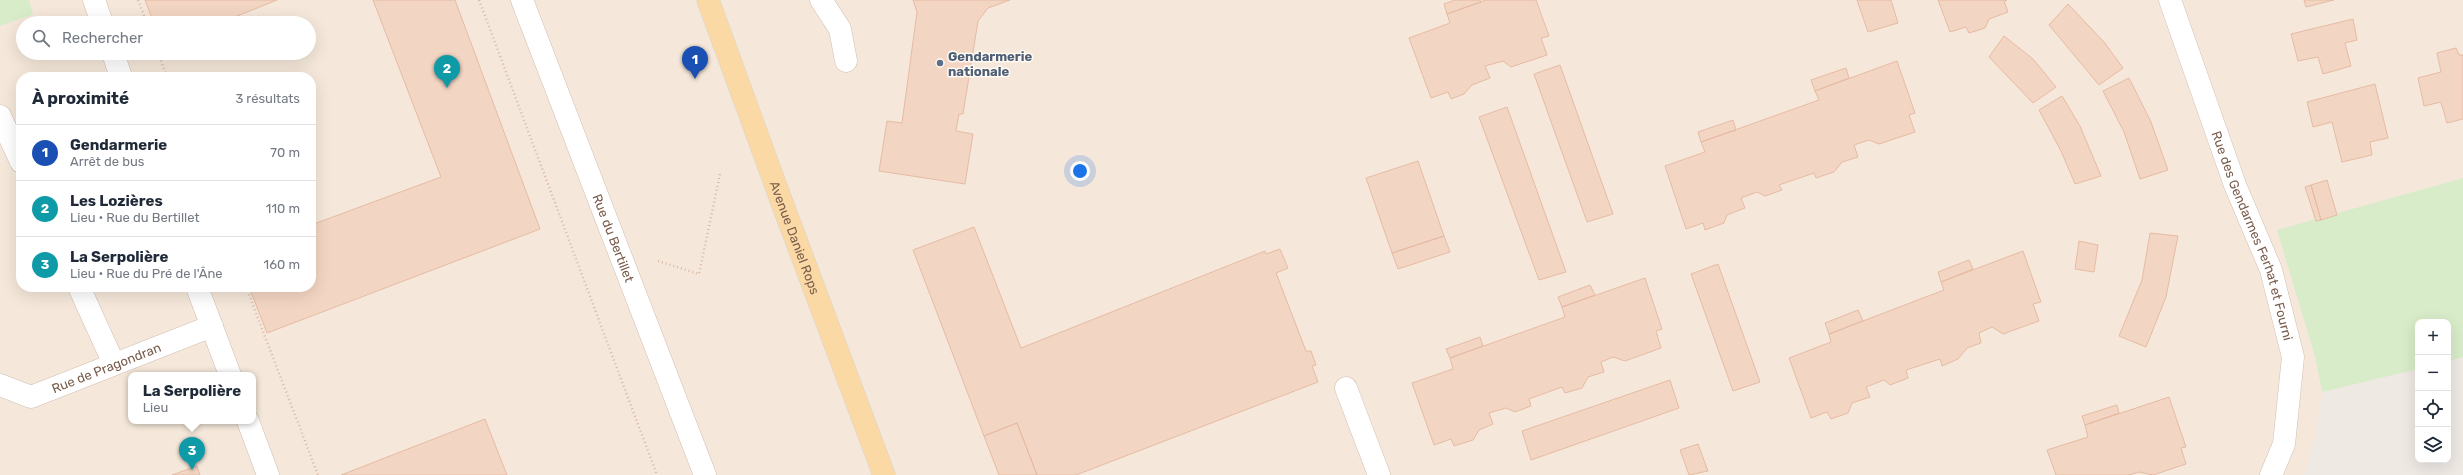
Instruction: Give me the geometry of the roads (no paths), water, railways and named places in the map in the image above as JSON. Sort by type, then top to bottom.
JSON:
[{"type":"main road","name":"Avenue Daniel Rops","points":[[708,0],[884,475]]},
{"type":"street","points":[[94,0],[100,16]]},
{"type":"street","name":"Rue du Bertillet","points":[[522,0],[705,475]]},
{"type":"street","points":[[821,0],[840,28],[846,61]]},
{"type":"street","name":"Rue des Gendarmes Ferhat et Fourni","points":[[2170,0],[2235,185],[2271,270],[2293,357],[2284,444],[2272,475]]},
{"type":"street","points":[[115,60],[119,72]]},
{"type":"street","points":[[0,116],[16,151]]},
{"type":"street","points":[[81,292],[114,364]]},
{"type":"street","points":[[200,292],[229,372]]},
{"type":"street","name":"Rue de Pragondran","points":[[0,386],[31,397],[212,326]]},
{"type":"street","points":[[1346,388],[1378,475]]},
{"type":"street","points":[[249,424],[268,475]]},
{"type":"place","name":"Gendarmerie nationale","points":[[940,63]]},
{"type":"place","name":"Gendarmerie","points":[[695,79]]},
{"type":"place","name":"Les Lozières","points":[[447,88]]},
{"type":"place","name":"La Serpolière","points":[[192,470]]}]
